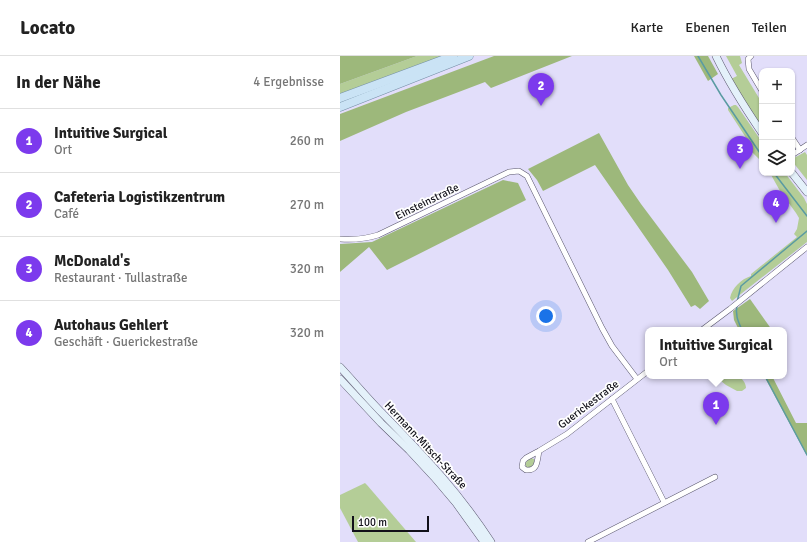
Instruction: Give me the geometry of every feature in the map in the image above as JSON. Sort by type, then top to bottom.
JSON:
[{"type":"main road","points":[[340,98],[453,56]]},
{"type":"main road","points":[[340,107],[469,56]]},
{"type":"main road","points":[[716,56],[738,97],[759,128]]},
{"type":"main road","points":[[794,176],[807,192]]},
{"type":"main road","name":"Hermann-Mitsch-Straße","points":[[341,369],[444,478],[470,511],[491,542]]},
{"type":"main road","name":"Hermann-Mitsch-Straße","points":[[340,379],[376,419],[409,450],[444,488],[468,518],[484,542]]},
{"type":"street","points":[[751,56],[748,59],[749,69],[759,86]]},
{"type":"street","points":[[793,140],[800,150]]},
{"type":"street","points":[[795,153],[807,145]]},
{"type":"street","name":"Einsteinstraße","points":[[340,239],[367,239],[378,235],[509,172],[520,171],[527,176],[612,346],[637,379]]},
{"type":"street","points":[[706,327],[807,247]]},
{"type":"street","name":"Guerickestraße","points":[[540,451],[567,434],[645,373]]},
{"type":"street","points":[[612,399],[664,502]]},
{"type":"street","points":[[588,542],[715,477]]},
{"type":"green space","points":[[340,56],[417,56],[340,84]]},
{"type":"green space","points":[[417,56],[444,56],[340,95],[340,84]]},
{"type":"green space","points":[[494,56],[572,56],[491,88],[485,82],[406,112],[340,141],[340,114]]},
{"type":"green space","points":[[694,56],[708,56],[718,74],[708,81]]},
{"type":"green space","points":[[726,56],[740,56],[742,63],[739,65],[759,98],[759,123],[731,79],[737,76]]},
{"type":"green space","points":[[736,105],[759,138],[759,159],[749,149],[752,147],[728,108]]},
{"type":"green space","points":[[599,133],[628,185],[692,272],[709,301],[700,309],[695,305],[691,307],[668,270],[595,165],[543,191],[537,180],[528,169]]},
{"type":"green space","points":[[805,152],[807,155],[807,180],[795,165],[795,157]]},
{"type":"green space","points":[[772,176],[787,176],[804,198],[807,204],[807,242],[732,301],[730,298],[731,294],[738,284],[751,276],[751,274],[797,237],[794,234],[797,229],[799,218]]},
{"type":"green space","points":[[503,180],[518,183],[526,200],[387,270],[369,247],[340,272],[340,244],[372,242]]},
{"type":"green space","points":[[750,299],[770,327],[738,327],[734,320],[733,311]]},
{"type":"green space","points":[[721,379],[742,379],[746,388],[742,391],[737,391],[721,381]]},
{"type":"green space","points":[[766,379],[774,379],[796,423],[807,423],[807,456]]},
{"type":"green space","points":[[531,458],[534,459],[534,464],[531,468],[527,468],[525,464]]},
{"type":"green space","points":[[365,483],[416,542],[358,542],[340,508],[340,495]]},
{"type":"waterway","points":[[698,56],[721,95],[759,152]]},
{"type":"waterway","points":[[776,176],[807,216]]},
{"type":"waterway","points":[[737,302],[741,286],[807,231]]},
{"type":"waterway","points":[[737,305],[736,309],[741,327]]},
{"type":"waterway","points":[[767,379],[807,455]]},
{"type":"place","name":"Cafeteria Logistikzentrum","points":[[541,106]]},
{"type":"place","name":"McDonald's","points":[[740,169]]},
{"type":"place","name":"Autohaus Gehlert","points":[[776,223]]},
{"type":"place","name":"Intuitive Surgical","points":[[716,425]]}]
